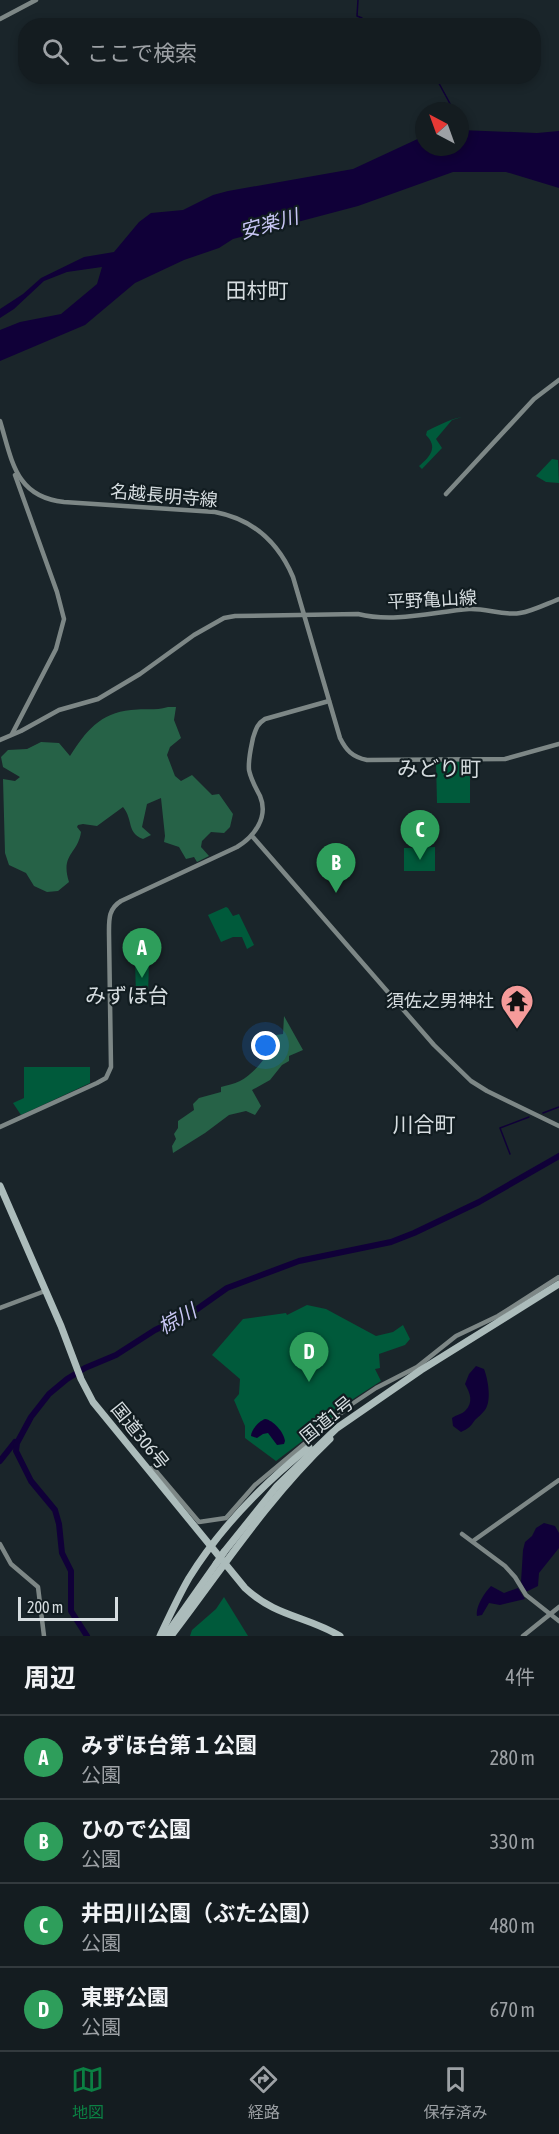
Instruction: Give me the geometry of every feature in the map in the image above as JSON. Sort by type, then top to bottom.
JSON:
[{"type":"highway","name":"国道306号","points":[[0,1186],[74,1363],[93,1402],[245,1588],[259,1600],[284,1614],[323,1627],[340,1636]]},
{"type":"highway","name":"国道1号","points":[[165,1636],[224,1552],[276,1486],[336,1428],[559,1284]]},
{"type":"highway","points":[[171,1636],[260,1517],[291,1480],[358,1412]]},
{"type":"highway","points":[[160,1636],[182,1590],[229,1524],[275,1476],[324,1435],[336,1428]]},
{"type":"street","points":[[0,19],[36,0]]},
{"type":"street","points":[[447,494],[534,399],[559,380]]},
{"type":"street","name":"名越長明寺線","points":[[0,420],[17,474],[23,484],[47,499],[215,512],[229,515],[251,525],[272,542],[285,559],[293,576],[343,745],[351,754],[362,759],[505,759],[559,744]]},
{"type":"street","points":[[10,455],[64,618],[56,648],[12,734]]},
{"type":"street","name":"平野亀山線","points":[[304,616],[358,614],[416,616],[471,609],[518,613],[559,599]]},
{"type":"street","points":[[0,740],[59,710],[98,699],[140,674],[194,635],[224,618],[304,616]]},
{"type":"street","points":[[0,1127],[106,1078],[110,1072],[109,934],[110,915],[114,906],[237,848],[252,836],[260,823],[262,811],[261,799],[251,779],[249,765],[250,749],[258,724],[266,719],[329,701]]},
{"type":"street","points":[[252,836],[434,1045],[462,1073],[487,1091],[559,1126]]},
{"type":"street","points":[[147,1469],[155,1470],[199,1522],[222,1520],[229,1516],[255,1485],[359,1399],[417,1367],[456,1336],[498,1316],[559,1277]]},
{"type":"street","points":[[0,1308],[45,1291]]},
{"type":"street","points":[[472,1541],[559,1479]]},
{"type":"street","points":[[462,1533],[505,1566],[526,1595],[559,1621]]},
{"type":"street","points":[[0,1544],[11,1563],[38,1587],[44,1636]]},
{"type":"street","points":[[523,1636],[559,1607]]},
{"type":"green space","points":[[462,417],[452,420],[436,439],[442,448],[422,469],[419,466],[430,455],[432,447],[426,435],[427,431],[448,421]]},
{"type":"green space","points":[[552,459],[558,460],[559,483],[546,482],[536,476]]},
{"type":"green space","points":[[176,707],[174,720],[181,738],[170,747],[167,755],[175,776],[181,781],[192,775],[212,795],[219,794],[233,814],[230,827],[224,833],[211,832],[202,841],[201,847],[209,856],[197,862],[194,857],[186,859],[179,847],[164,842],[161,798],[147,804],[142,827],[151,835],[143,839],[134,833],[123,807],[97,826],[78,825],[81,832],[67,865],[69,882],[58,891],[47,892],[34,886],[26,873],[9,865],[5,853],[3,779],[15,781],[20,777],[3,767],[1,757],[8,750],[27,749],[41,742],[59,743],[70,756],[88,731],[102,719],[131,710]]},
{"type":"green space","points":[[470,761],[470,803],[437,803],[436,762]]},
{"type":"green space","points":[[435,847],[435,871],[404,871],[404,848]]},
{"type":"green space","points":[[226,907],[233,916],[239,914],[254,945],[247,949],[242,937],[233,937],[221,942],[208,915]]},
{"type":"green space","points":[[135,961],[149,961],[148,995],[136,995]]},
{"type":"green space","points":[[284,1016],[303,1050],[289,1056],[289,1061],[282,1065],[270,1080],[252,1090],[261,1106],[255,1115],[246,1111],[229,1115],[173,1153],[172,1146],[176,1139],[174,1134],[178,1128],[178,1121],[194,1110],[193,1104],[199,1098],[221,1092],[221,1087],[240,1081],[257,1067],[271,1048],[276,1035],[283,1034]]},
{"type":"green space","points":[[24,1067],[90,1067],[90,1083],[21,1115],[13,1103],[24,1098]]},
{"type":"green space","points":[[307,1305],[326,1309],[376,1336],[393,1332],[403,1325],[410,1339],[405,1345],[379,1354],[380,1368],[375,1369],[381,1381],[350,1401],[330,1420],[276,1461],[245,1438],[245,1426],[234,1400],[239,1394],[240,1379],[212,1355],[243,1319],[286,1313],[287,1315]]},
{"type":"green space","points":[[224,1597],[248,1636],[190,1636],[192,1630],[216,1609]]},
{"type":"water","name":"安楽川","points":[[469,130],[537,133],[559,131],[559,188],[506,172],[453,172],[358,206],[233,239],[219,248],[184,260],[135,283],[85,325],[0,361],[0,330],[20,322],[61,314],[97,284],[102,267],[67,272],[44,281],[14,309],[0,318],[0,309],[23,294],[41,278],[84,257],[114,252],[139,222],[151,213],[183,210],[213,195],[228,191],[353,169],[415,140],[415,156],[469,156]]},
{"type":"water","points":[[476,1366],[484,1369],[489,1396],[487,1406],[469,1427],[461,1432],[453,1426],[452,1418],[464,1412],[470,1404],[470,1394],[465,1384],[469,1374]]},
{"type":"water","points":[[265,1419],[275,1424],[280,1430],[284,1444],[277,1445],[268,1433],[257,1438],[251,1436],[256,1426]]},
{"type":"water","points":[[544,1523],[555,1526],[559,1533],[559,1548],[539,1573],[538,1586],[526,1592],[521,1582],[525,1542],[536,1528]]},
{"type":"water","points":[[491,1586],[504,1593],[518,1588],[525,1599],[500,1605],[489,1603],[482,1615],[477,1616],[477,1609]]},
{"type":"waterway","points":[[358,0],[357,16],[362,18]]},
{"type":"waterway","points":[[439,84],[449,102]]},
{"type":"waterway","points":[[543,1113],[559,1107]]},
{"type":"waterway","points":[[510,1154],[500,1128],[529,1117]]},
{"type":"waterway","name":"椋川","points":[[87,1636],[71,1611],[71,1571],[62,1553],[55,1510],[31,1481],[16,1451],[17,1443],[31,1417],[49,1394],[85,1368],[116,1355],[155,1330],[193,1312],[227,1288],[299,1261],[391,1242],[414,1233],[479,1202],[559,1156]]},
{"type":"waterway","points":[[0,1461],[15,1442]]},
{"type":"place","name":"井田川公園（ぶた公園）","points":[[420,860]]},
{"type":"place","name":"ひので公園","points":[[336,893]]},
{"type":"place","name":"みずほ台第１公園","points":[[142,978]]},
{"type":"place","name":"須佐之男神社","points":[[517,1030]]},
{"type":"place","name":"東野公園","points":[[309,1382]]},
{"type":"district","name":"田村町","points":[[257,291]]},
{"type":"district","name":"みどり町","points":[[439,769]]},
{"type":"district","name":"みずほ台","points":[[127,996]]},
{"type":"district","name":"川合町","points":[[424,1125]]}]
